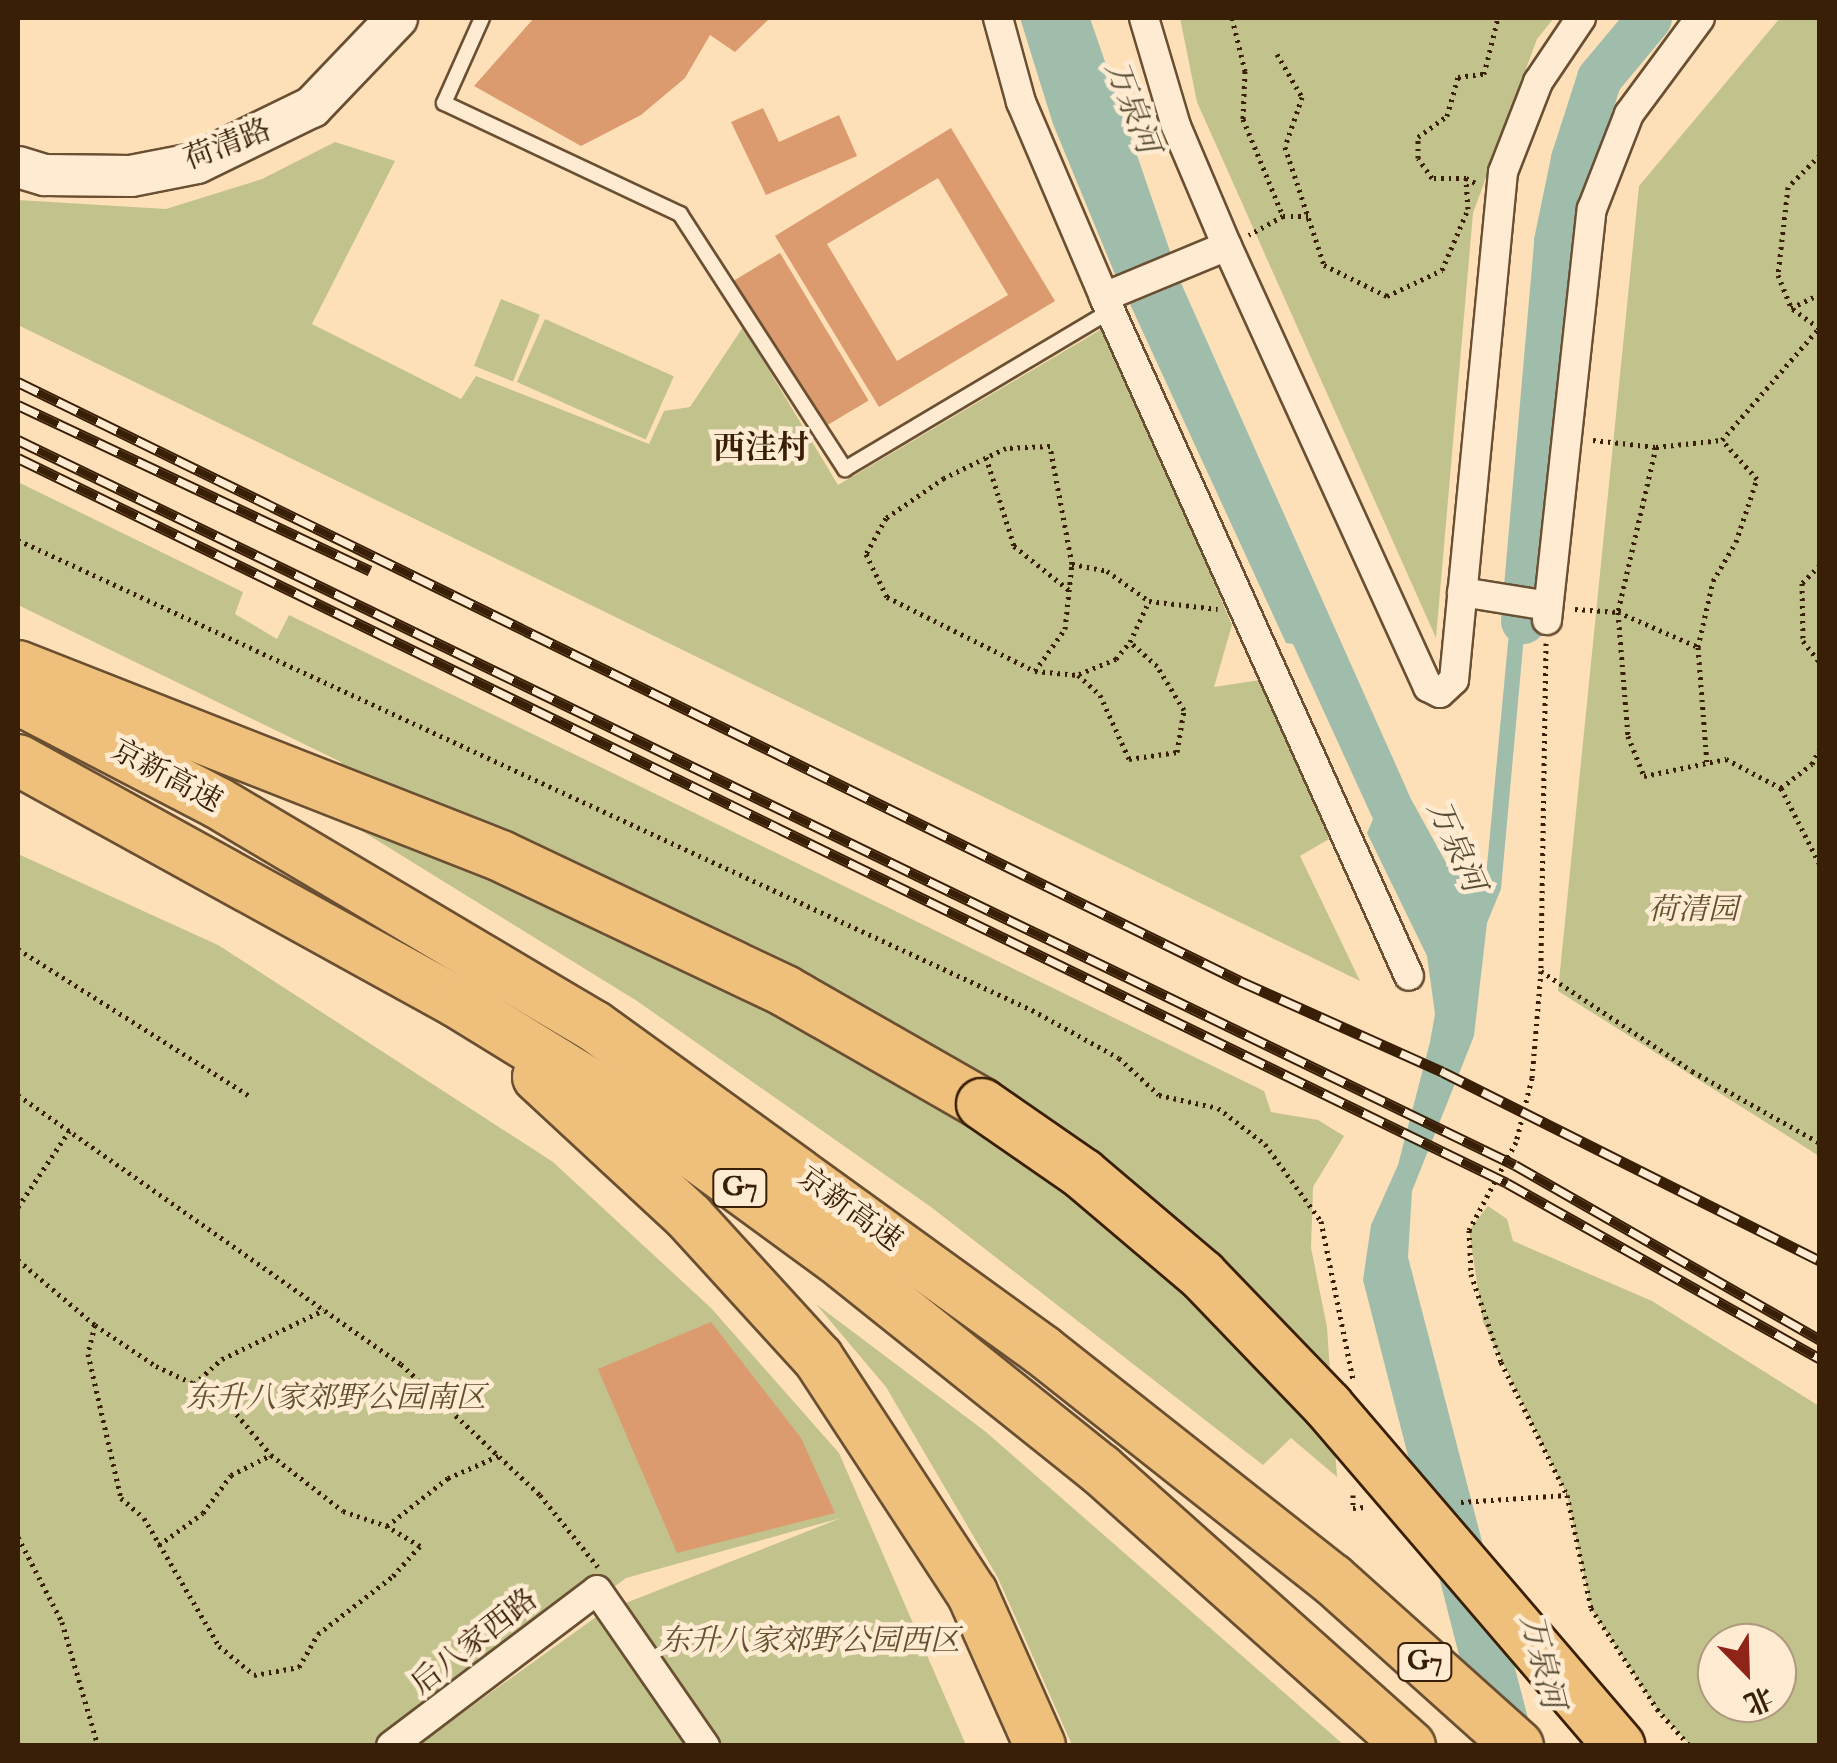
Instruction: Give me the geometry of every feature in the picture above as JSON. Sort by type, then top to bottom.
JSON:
[{"type":"highway","points":[[18,666],[501,856],[785,991],[982,1104],[1082,1174],[1202,1274],[1328,1406],[1618,1746]]},
{"type":"highway","name":"京新高速","points":[[18,700],[218,802],[594,1026],[1042,1352],[1332,1579],[1518,1746]]},
{"type":"highway","name":"京新高速","points":[[18,760],[457,1002],[639,1114],[845,1264],[1100,1468],[1398,1735]]},
{"type":"highway","points":[[457,1002],[690,1218],[818,1358],[972,1594],[1033,1736]]},
{"type":"main road","name":"荷清路","points":[[18,167],[45,175],[131,176],[197,163],[312,107],[397,18]]},
{"type":"street","points":[[998,18],[1021,102],[1107,304],[1409,976]]},
{"type":"street","points":[[1144,18],[1176,126],[1227,246],[1428,687],[1440,693],[1454,680],[1499,193],[1538,82],[1581,18]]},
{"type":"street","points":[[1462,592],[1545,611],[1592,209],[1608,156],[1658,68],[1700,18]]},
{"type":"street","points":[[1107,304],[1227,246]]},
{"type":"street","points":[[597,1590],[704,1746]]},
{"type":"street","name":"后八家西路","points":[[391,1746],[597,1590]]},
{"type":"lane","points":[[482,18],[444,102],[680,214],[846,469],[1107,304]]},
{"type":"path","points":[[1232,18],[1245,71],[1243,119],[1283,216]]},
{"type":"path","points":[[1498,18],[1484,74],[1458,77],[1447,116],[1418,137],[1418,158],[1432,178],[1466,178],[1499,193]]},
{"type":"path","points":[[1277,54],[1302,97],[1285,147],[1312,216],[1324,266],[1387,296],[1442,270],[1468,209],[1466,178]]},
{"type":"path","points":[[1567,438],[1656,446],[1722,440],[1818,328],[1791,308],[1778,274],[1788,187],[1820,155]]},
{"type":"path","points":[[1227,246],[1283,216],[1312,216]]},
{"type":"path","points":[[1791,308],[1820,294]]},
{"type":"path","points":[[1708,763],[1698,648],[1713,581],[1736,542],[1757,479],[1722,440]]},
{"type":"path","points":[[1035,670],[1065,629],[1072,564],[1050,446],[1006,448],[944,478],[886,518],[866,554],[888,597],[1035,670],[1078,675],[1116,659],[1130,642],[1148,601]]},
{"type":"path","points":[[1656,446],[1618,612],[1628,736],[1644,776],[1726,759],[1782,788],[1820,866]]},
{"type":"path","points":[[986,457],[1014,546],[1069,590]]},
{"type":"path","points":[[18,540],[1032,1010],[1119,1058],[1159,1095],[1218,1108],[1265,1144],[1321,1221]]},
{"type":"path","points":[[1072,564],[1107,571],[1148,601],[1246,612]]},
{"type":"path","points":[[1820,565],[1802,583],[1803,641],[1820,663]]},
{"type":"path","points":[[1690,1746],[1656,1710],[1591,1608],[1563,1495],[1483,1322],[1469,1230],[1482,1194],[1516,1142],[1532,1078],[1541,970],[1545,611],[1618,612],[1698,648]]},
{"type":"path","points":[[1078,675],[1100,695],[1129,759],[1177,752],[1184,710],[1157,666],[1130,642]]},
{"type":"path","points":[[1782,788],[1812,764],[1820,748]]},
{"type":"path","points":[[18,949],[251,1097]]},
{"type":"path","points":[[1541,970],[1692,1070],[1820,1142]]},
{"type":"path","points":[[18,1095],[401,1364],[498,1456],[606,1577],[597,1590]]},
{"type":"path","points":[[18,1208],[69,1131]]},
{"type":"path","points":[[18,1260],[95,1326],[222,1397],[271,1456],[343,1511],[388,1526],[420,1546],[393,1576],[318,1634],[299,1667],[254,1675],[219,1646],[144,1518],[121,1498],[88,1354],[95,1326]]},
{"type":"path","points":[[194,1384],[222,1359],[324,1310]]},
{"type":"path","points":[[159,1545],[203,1513],[231,1475],[271,1456]]},
{"type":"path","points":[[388,1526],[448,1478],[498,1456]]},
{"type":"path","points":[[1445,1502],[1563,1495]]},
{"type":"path","points":[[18,1537],[62,1622],[98,1746]]},
{"type":"green space","points":[[1180,18],[1554,18],[1537,39],[1473,213],[1436,638],[1197,102]]},
{"type":"green space","name":"荷清园","points":[[1780,18],[1820,18],[1819,1156],[1558,991],[1639,186]]},
{"type":"green space","points":[[335,142],[395,161],[312,324],[461,399],[476,376],[649,444],[664,411],[690,407],[743,327],[838,485],[1105,327],[1232,625],[1214,687],[1260,680],[1329,839],[1300,856],[1360,981],[18,325],[18,200],[166,209],[262,179]]},
{"type":"green space","points":[[501,299],[540,315],[513,381],[474,366]]},
{"type":"green space","points":[[545,319],[674,376],[646,439],[517,382]]},
{"type":"green space","points":[[18,482],[243,592],[235,614],[277,639],[289,615],[1264,1091],[1271,1112],[1318,1120],[1344,1136],[1313,1187],[1311,1248],[1327,1327],[1337,1477],[1291,1438],[1263,1465],[931,1207],[637,1001],[341,818],[341,762],[18,605]]},
{"type":"green space","name":"东升八家郊野公园南区","points":[[18,854],[218,945],[553,1162],[711,1308],[839,1453],[966,1745],[418,1745],[603,1612],[841,1518],[626,1578],[400,1745],[18,1745]]},
{"type":"green space","points":[[1488,1206],[1507,1219],[1513,1241],[1652,1301],[1819,1406],[1819,1745],[1690,1745],[1657,1709],[1591,1608],[1567,1495],[1483,1322],[1469,1230]]},
{"type":"green space","points":[[816,1304],[986,1432],[1344,1745],[1072,1745],[998,1578],[886,1387]]},
{"type":"shaded area","points":[[1020,18],[1090,18],[1173,260],[1119,284],[1053,124]]},
{"type":"shaded area","points":[[1181,283],[1411,799],[1449,868],[1485,887],[1516,558],[1531,559],[1501,889],[1487,923],[1474,1036],[1412,1191],[1408,1257],[1535,1745],[1482,1745],[1363,1280],[1371,1225],[1398,1165],[1430,1042],[1435,1014],[1427,956],[1367,833],[1373,819],[1293,644],[1286,643],[1130,304]]},
{"type":"building","points":[[534,18],[770,18],[735,52],[710,35],[685,78],[641,115],[581,146],[474,86]]},
{"type":"building","points":[[763,108],[779,142],[839,115],[857,156],[766,195],[731,122]]},
{"type":"building","points":[[951,128],[1055,301],[879,407],[775,236]],"holes":[[[938,178],[1008,295],[897,361],[827,244]]]},
{"type":"building","points":[[780,253],[869,400],[820,430],[731,282]]},
{"type":"building","points":[[711,1322],[801,1438],[835,1513],[677,1553],[598,1369]]},
{"type":"waterway","points":[[1523,621],[1556,241],[1573,159],[1599,78],[1649,18]]},
{"type":"railway","points":[[18,382],[1240,981],[1443,1072],[1820,1261]]},
{"type":"railway","points":[[18,405],[370,571]]},
{"type":"railway","points":[[18,440],[1515,1165],[1820,1340]]},
{"type":"railway","points":[[18,458],[1507,1183],[1820,1359]]},
{"type":"district","name":"西洼村","points":[[761,450]]},
{"type":"water label","name":"万泉河","points":[[1130,108]]},
{"type":"water label","name":"万泉河","points":[[1454,847]]},
{"type":"water label","name":"万泉河","points":[[1540,1662]]},
{"type":"park label","name":"东升八家郊野公园西区","points":[[810,1642]]}]
